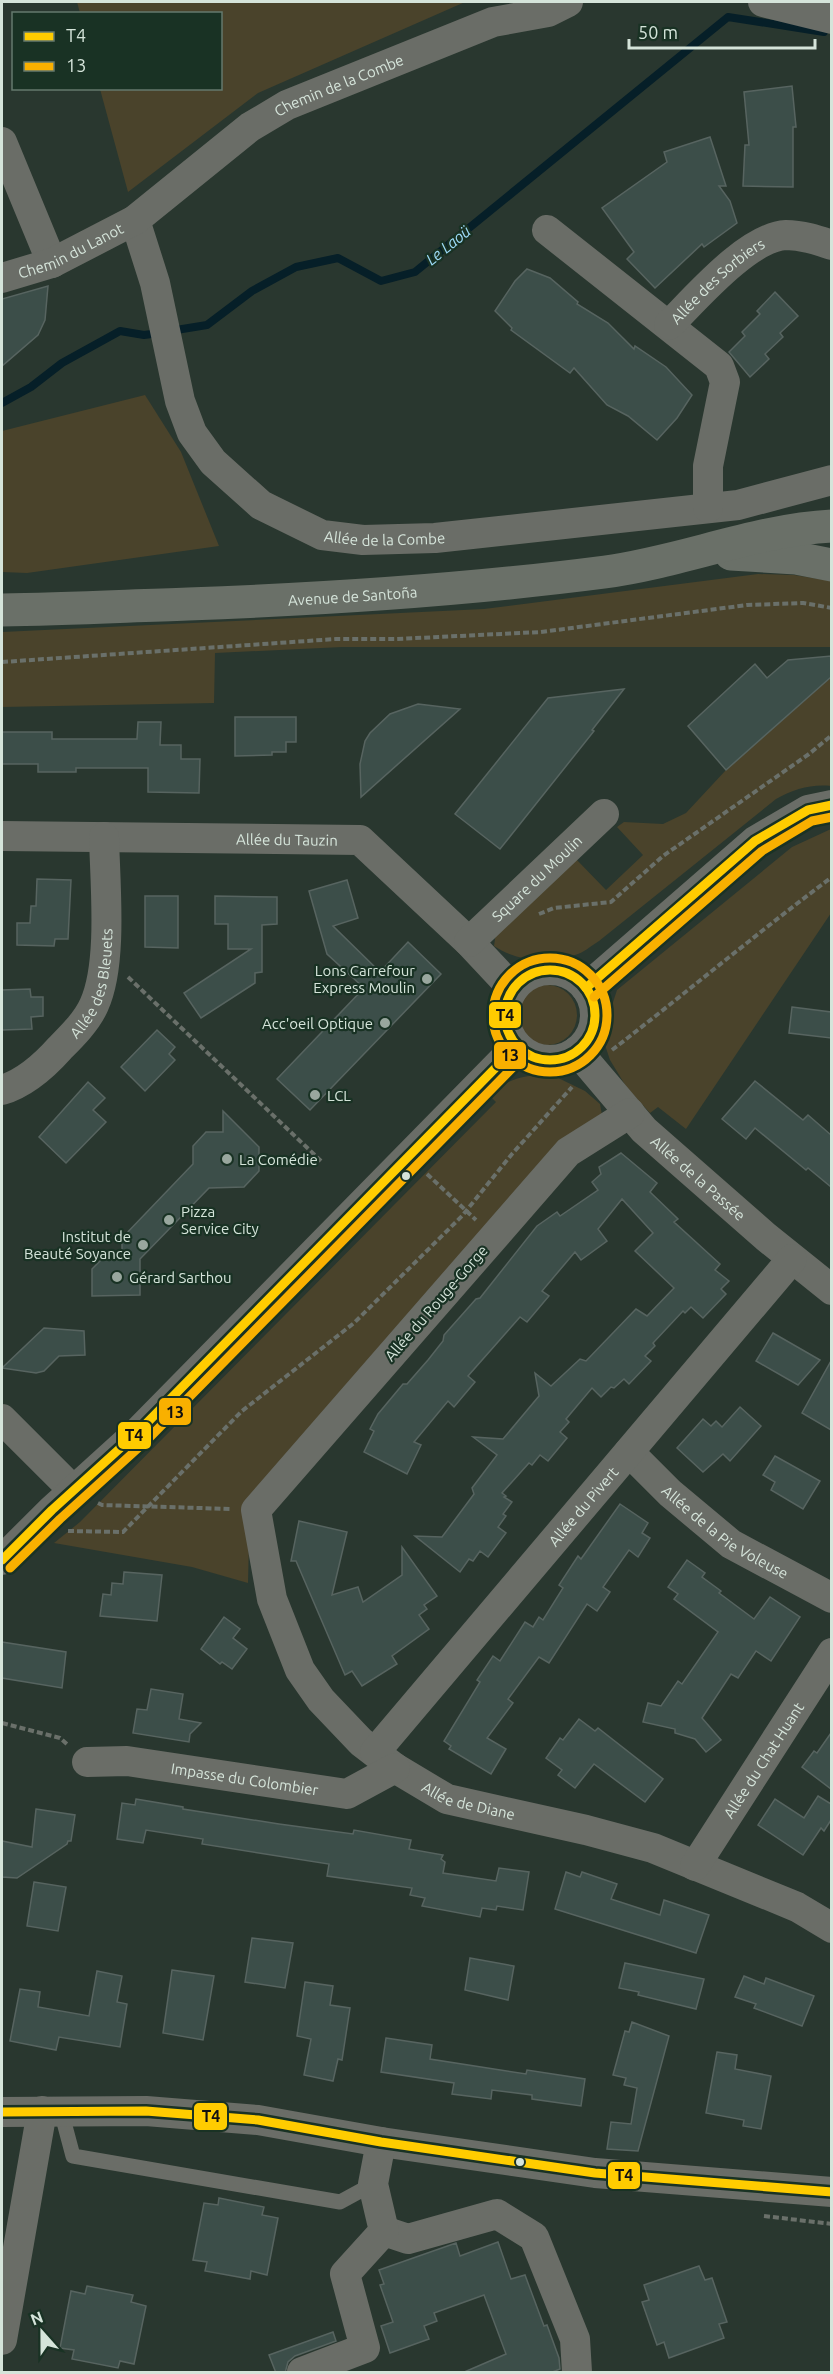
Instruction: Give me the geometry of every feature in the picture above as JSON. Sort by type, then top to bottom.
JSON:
[{"type":"main road","name":"Avenue de Santoña","points":[[2,610],[284,600],[501,585],[609,572],[797,528],[831,526]]},
{"type":"main road","name":"Avenue de Santoña","points":[[702,552],[796,558],[831,566]]},
{"type":"street","name":"Chemin de la Combe","points":[[135,220],[250,127],[287,105],[493,22],[548,12],[568,2]]},
{"type":"street","points":[[763,2],[801,6],[831,19]]},
{"type":"street","points":[[2,142],[52,263]]},
{"type":"street","name":"Chemin du Lanot","points":[[2,278],[52,263],[135,220]]},
{"type":"street","name":"Allée de la Combe","points":[[135,220],[155,283],[180,401],[192,433],[213,462],[261,505],[322,535],[363,540],[435,538],[738,505],[831,480]]},
{"type":"street","points":[[547,230],[669,325]]},
{"type":"street","name":"Allée des Sorbiers","points":[[708,508],[708,466],[725,382],[719,366],[669,325],[715,278],[768,238],[786,235],[831,244]]},
{"type":"street","points":[[586,988],[755,841],[808,810],[831,806]]},
{"type":"street","name":"Square du Moulin","points":[[469,942],[604,814]]},
{"type":"street","name":"Allée du Tauzin","points":[[2,836],[360,840],[469,942],[513,988]]},
{"type":"street","name":"Allée des Bleuets","points":[[2,1090],[16,1086],[48,1061],[73,1034],[94,1006],[105,966],[104,837]]},
{"type":"street","points":[[549,970],[569,975],[586,988],[594,1007],[593,1028],[587,1041],[577,1051],[566,1058],[539,1059],[527,1054],[517,1046],[505,1024],[506,1006],[513,988],[523,979],[536,972],[549,970]]},
{"type":"street","points":[[2,1560],[62,1500],[138,1432],[517,1046]]},
{"type":"street","name":"Allée de la Passée","points":[[577,1051],[644,1130],[831,1290]]},
{"type":"street","name":"Allée du Rouge-Gorge","points":[[256,1509],[568,1152],[630,1113]]},
{"type":"street","name":"Allée du Pivert","points":[[385,1760],[629,1452],[792,1258]]},
{"type":"street","points":[[2,1419],[62,1500]]},
{"type":"street","name":"Allée de la Pie Voleuse","points":[[629,1452],[670,1493],[731,1544],[831,1598]]},
{"type":"street","name":"Allée de Diane","points":[[256,1509],[272,1599],[300,1670],[321,1700],[361,1742],[385,1760],[447,1799],[586,1830],[653,1848],[797,1907],[831,1928]]},
{"type":"street","name":"Allée du Chat Huant","points":[[695,1866],[831,1653]]},
{"type":"street","name":"Impasse du Colombier","points":[[87,1762],[127,1761],[347,1794],[385,1760]]},
{"type":"street","points":[[2,2340],[51,2111]]},
{"type":"street","points":[[2,2112],[146,2111],[258,2120],[381,2142],[595,2174],[831,2192]]},
{"type":"street","points":[[381,2142],[373,2184],[384,2231]]},
{"type":"street","points":[[384,2231],[408,2239],[497,2214],[534,2237],[575,2339],[577,2373]]},
{"type":"street","points":[[302,2373],[365,2348],[345,2274],[384,2231]]},
{"type":"lane","points":[[51,2111],[73,2156],[340,2202],[373,2184]]},
{"type":"path","points":[[2,662],[336,639],[397,639],[541,632],[747,605],[803,603],[831,608]]},
{"type":"path","points":[[535,916],[554,908],[611,902],[663,856],[809,754],[831,735]]},
{"type":"path","points":[[606,1054],[831,877]]},
{"type":"path","points":[[105,966],[116,965],[321,1161]]},
{"type":"path","points":[[256,1509],[148,1506],[102,1505],[62,1500],[68,1531],[123,1532],[148,1506],[242,1411],[354,1323],[466,1211],[512,1154],[577,1082]]},
{"type":"path","points":[[409,1157],[494,1237]]},
{"type":"path","points":[[2,1724],[60,1738],[87,1762]]},
{"type":"shaded area","points":[[77,2],[465,2],[258,93],[128,192],[100,90],[222,90],[222,12],[80,12]]},
{"type":"shaded area","points":[[145,395],[181,452],[219,546],[27,573],[2,572],[2,431]]},
{"type":"shaded area","points":[[758,574],[794,575],[831,581],[831,647],[342,647],[215,653],[214,703],[2,707],[2,632],[484,609]]},
{"type":"shaded area","points":[[831,677],[831,786],[803,788],[776,799],[581,953],[554,960],[533,960],[512,955],[494,946],[497,926],[574,857],[606,890],[643,855],[617,827],[624,822],[663,824],[686,813],[726,770]]},
{"type":"shaded area","points":[[831,829],[831,913],[686,1129],[658,1107],[650,1113],[627,1088],[610,1060],[602,1036],[617,990],[792,847]]},
{"type":"shaded area","points":[[541,985],[553,985],[564,990],[572,998],[577,1015],[575,1027],[564,1040],[553,1045],[541,1045],[530,1040],[522,1032],[517,1021],[517,1009],[522,998],[530,990]]},
{"type":"shaded area","points":[[550,1074],[585,1091],[600,1104],[602,1115],[250,1502],[248,1583],[192,1567],[54,1543],[80,1522],[496,1102],[490,1096],[510,1081]]},
{"type":"building","points":[[792,86],[796,127],[793,127],[793,187],[743,186],[745,145],[749,145],[744,92]]},
{"type":"building","points":[[710,137],[726,186],[719,186],[730,201],[737,223],[704,247],[702,244],[655,288],[627,259],[634,252],[602,208],[667,162],[664,152]]},
{"type":"building","points":[[527,269],[550,278],[578,302],[577,304],[608,323],[634,349],[635,346],[666,367],[692,395],[677,418],[657,440],[628,416],[607,405],[574,368],[570,373],[511,330],[512,328],[495,311],[515,281]]},
{"type":"building","points":[[48,286],[45,320],[38,335],[2,366],[2,299]]},
{"type":"building","points":[[775,292],[798,316],[780,333],[783,337],[765,354],[769,359],[750,377],[729,352],[745,336],[742,332],[760,314],[757,311]]},
{"type":"building","points":[[831,656],[831,677],[726,770],[688,726],[755,664],[767,678],[788,660]]},
{"type":"building","points":[[624,689],[592,730],[594,731],[500,849],[455,814],[548,698]]},
{"type":"building","points":[[418,704],[460,709],[361,797],[360,764],[365,741],[390,714]]},
{"type":"building","points":[[235,717],[296,717],[296,742],[286,742],[286,752],[272,752],[272,755],[235,756]]},
{"type":"building","points":[[138,722],[161,722],[160,745],[181,745],[181,759],[200,759],[199,793],[148,792],[148,768],[76,768],[76,772],[38,772],[38,764],[2,764],[2,732],[52,732],[52,739],[137,739]]},
{"type":"building","points":[[37,879],[71,880],[68,939],[55,939],[54,946],[17,945],[17,923],[30,923],[31,906],[36,906]]},
{"type":"building","points":[[347,880],[358,918],[333,926],[380,972],[408,942],[441,974],[310,1110],[277,1079],[364,988],[327,954],[309,891]]},
{"type":"building","points":[[145,896],[178,896],[178,948],[145,947]]},
{"type":"building","points":[[215,896],[277,897],[277,924],[262,925],[262,972],[255,973],[255,983],[201,1018],[184,993],[251,949],[228,949],[228,924],[215,924]]},
{"type":"building","points":[[30,989],[31,997],[43,997],[43,1016],[31,1017],[32,1029],[2,1030],[2,990]]},
{"type":"building","points":[[792,1007],[831,1012],[831,1038],[789,1033]]},
{"type":"building","points":[[157,1030],[175,1047],[169,1054],[175,1060],[145,1091],[121,1067]]},
{"type":"building","points":[[755,1081],[803,1120],[808,1115],[831,1135],[831,1187],[808,1168],[806,1170],[755,1128],[746,1139],[722,1119]]},
{"type":"building","points":[[88,1082],[105,1098],[93,1110],[106,1122],[66,1163],[39,1137]]},
{"type":"building","points":[[223,1111],[259,1147],[259,1171],[244,1187],[209,1188],[140,1259],[140,1295],[92,1296],[92,1269],[101,1260],[122,1260],[122,1238],[193,1164],[193,1146],[206,1132],[223,1132]]},
{"type":"building","points":[[621,1153],[657,1183],[650,1192],[678,1219],[674,1222],[720,1264],[715,1270],[729,1281],[721,1289],[726,1294],[703,1318],[691,1307],[685,1313],[683,1311],[653,1343],[655,1346],[645,1356],[651,1361],[629,1384],[624,1379],[601,1397],[592,1388],[566,1419],[569,1422],[560,1432],[567,1438],[548,1461],[540,1455],[532,1465],[529,1463],[502,1493],[512,1502],[503,1514],[506,1516],[498,1527],[506,1533],[488,1557],[480,1551],[473,1561],[469,1559],[460,1572],[415,1536],[442,1537],[474,1494],[472,1488],[497,1455],[473,1437],[503,1439],[539,1396],[535,1373],[551,1386],[580,1359],[586,1361],[636,1309],[647,1316],[674,1288],[635,1251],[653,1233],[622,1199],[598,1229],[607,1241],[581,1260],[575,1252],[542,1291],[549,1296],[527,1322],[520,1317],[468,1376],[475,1382],[454,1407],[448,1401],[414,1442],[421,1445],[407,1474],[364,1452],[374,1431],[370,1429],[378,1414],[403,1384],[407,1384],[428,1360],[443,1341],[444,1335],[476,1299],[480,1298],[537,1226],[557,1212],[560,1216],[598,1190],[592,1182],[601,1174],[599,1167]]},
{"type":"building","points":[[44,1328],[84,1331],[85,1355],[59,1356],[44,1371],[36,1373],[2,1368]]},
{"type":"building","points":[[773,1333],[820,1360],[798,1385],[756,1361]]},
{"type":"building","points":[[831,1361],[831,1430],[802,1413]]},
{"type":"building","points":[[740,1407],[761,1426],[730,1461],[723,1454],[703,1472],[677,1448],[703,1419],[711,1426],[716,1421],[722,1427]]},
{"type":"building","points":[[775,1456],[820,1481],[803,1509],[771,1490],[775,1482],[763,1475]]},
{"type":"building","points":[[620,1504],[648,1523],[642,1533],[650,1538],[638,1557],[629,1550],[603,1587],[610,1592],[597,1611],[587,1604],[549,1663],[539,1657],[508,1699],[513,1703],[487,1738],[506,1749],[491,1774],[449,1749],[451,1746],[444,1741],[480,1682],[477,1680],[493,1656],[500,1661],[525,1622],[533,1627],[539,1617],[543,1620],[563,1588],[559,1585],[578,1556],[581,1559]]},
{"type":"building","points":[[299,1521],[347,1532],[332,1595],[358,1587],[363,1602],[402,1575],[402,1547],[437,1596],[424,1605],[427,1609],[419,1615],[429,1629],[392,1656],[397,1664],[362,1686],[352,1671],[345,1675],[296,1561],[291,1561]]},
{"type":"building","points":[[687,1560],[705,1573],[702,1577],[721,1591],[719,1593],[754,1619],[770,1597],[800,1617],[771,1661],[756,1651],[738,1678],[731,1674],[702,1718],[721,1740],[706,1752],[695,1739],[675,1733],[675,1729],[643,1722],[648,1703],[661,1706],[678,1681],[682,1684],[718,1632],[674,1599],[678,1594],[668,1587]]},
{"type":"building","points":[[124,1572],[162,1575],[157,1621],[100,1616],[103,1594],[111,1595],[112,1583],[123,1584]]},
{"type":"building","points":[[224,1617],[240,1629],[233,1638],[247,1649],[232,1669],[222,1662],[220,1664],[201,1649]]},
{"type":"building","points":[[2,1642],[66,1652],[62,1688],[2,1678]]},
{"type":"building","points":[[151,1689],[183,1694],[179,1719],[201,1723],[190,1734],[189,1742],[133,1733],[137,1709],[147,1710]]},
{"type":"building","points":[[579,1719],[595,1731],[598,1728],[663,1779],[645,1802],[594,1764],[575,1788],[558,1775],[562,1770],[546,1758],[560,1738],[563,1740]]},
{"type":"building","points":[[831,1733],[831,1789],[802,1767],[814,1751],[817,1753]]},
{"type":"building","points":[[818,1796],[831,1804],[831,1820],[824,1831],[821,1828],[803,1855],[758,1825],[775,1799],[804,1818]]},
{"type":"building","points":[[136,1799],[279,1824],[353,1834],[354,1830],[411,1840],[409,1849],[443,1855],[441,1859],[445,1862],[443,1873],[496,1881],[499,1868],[529,1872],[523,1910],[497,1906],[496,1910],[482,1908],[480,1917],[422,1906],[425,1898],[410,1895],[412,1888],[327,1876],[329,1864],[202,1844],[203,1839],[146,1830],[143,1843],[117,1839],[122,1803],[135,1805]]},
{"type":"building","points":[[36,1809],[75,1815],[71,1841],[17,1878],[2,1877],[2,1841],[32,1847]]},
{"type":"building","points":[[566,1872],[580,1877],[582,1872],[617,1884],[611,1899],[660,1915],[664,1900],[709,1915],[696,1953],[555,1909]]},
{"type":"building","points":[[34,1882],[66,1887],[58,1931],[27,1926]]},
{"type":"building","points":[[252,1938],[293,1943],[285,1988],[245,1982]]},
{"type":"building","points":[[470,1958],[514,1966],[508,2000],[465,1990]]},
{"type":"building","points":[[625,1963],[704,1979],[696,2009],[619,1988]]},
{"type":"building","points":[[172,1970],[214,1976],[203,2040],[163,2033]]},
{"type":"building","points":[[97,1971],[122,1976],[117,2002],[127,2004],[120,2047],[59,2037],[56,2050],[10,2041],[20,1989],[40,1992],[38,2007],[89,2016]]},
{"type":"building","points":[[744,1976],[764,1984],[766,1978],[814,1996],[802,2026],[754,2008],[756,2004],[735,1997]]},
{"type":"building","points":[[305,1982],[333,1986],[330,2005],[350,2008],[342,2060],[338,2059],[333,2081],[304,2075],[311,2039],[297,2036]]},
{"type":"building","points":[[632,2022],[669,2036],[638,2151],[607,2149],[611,2122],[631,2124],[637,2088],[624,2085],[626,2078],[613,2075],[625,2031],[629,2032]]},
{"type":"building","points":[[386,2038],[432,2045],[430,2059],[526,2074],[527,2070],[585,2079],[581,2106],[532,2099],[532,2095],[492,2090],[491,2099],[452,2094],[454,2083],[381,2072]]},
{"type":"building","points":[[717,2052],[737,2055],[735,2069],[771,2076],[761,2129],[743,2126],[744,2120],[706,2113]]},
{"type":"building","points":[[219,2198],[264,2207],[262,2215],[278,2218],[267,2275],[251,2271],[250,2279],[205,2271],[207,2262],[193,2260],[204,2203],[218,2205]]},
{"type":"building","points":[[498,2242],[511,2279],[525,2275],[544,2326],[547,2325],[559,2358],[560,2369],[550,2373],[462,2373],[506,2354],[484,2295],[434,2313],[437,2321],[424,2326],[429,2339],[390,2353],[381,2326],[393,2322],[380,2285],[384,2284],[379,2270],[456,2243],[460,2256]]},
{"type":"building","points":[[699,2266],[705,2280],[712,2278],[727,2322],[719,2324],[724,2338],[669,2358],[664,2342],[657,2345],[642,2302],[649,2300],[644,2285]]},
{"type":"building","points":[[87,2286],[133,2295],[131,2302],[146,2306],[134,2364],[120,2361],[118,2368],[72,2359],[74,2350],[60,2348],[71,2291],[85,2294]]},
{"type":"building","points":[[333,2332],[336,2341],[295,2356],[288,2362],[285,2373],[276,2373],[269,2355]]},
{"type":"waterway","name":"Le Laoü","points":[[170,331],[207,325],[252,291],[296,267],[338,258],[381,281],[415,272],[728,17],[824,32]]},
{"type":"waterway","name":"Le Laoü","points":[[2,403],[31,387],[62,363],[120,331],[144,335],[159,333]]},
{"type":"transit line","name":"T4","points":[[586,988],[755,841],[808,810],[832,805]]},
{"type":"transit line","name":"13","points":[[594,997],[762,851],[812,821],[832,817]]},
{"type":"transit line","name":"13","points":[[550,958],[572,963],[590,975],[602,993],[607,1015],[602,1037],[590,1055],[572,1067],[550,1072],[528,1067],[510,1055],[498,1037],[493,1015],[498,993],[510,975],[528,963],[550,958]]},
{"type":"transit line","name":"T4","points":[[550,970],[567,974],[582,983],[591,998],[595,1015],[591,1032],[582,1047],[567,1056],[550,1060],[533,1056],[518,1047],[509,1032],[505,1015],[509,998],[518,983],[533,974],[550,970]]},
{"type":"transit line","name":"T4","points":[[2,1560],[52,1510],[138,1432],[517,1046]]},
{"type":"transit line","name":"13","points":[[10,1568],[147,1440],[526,1054]]},
{"type":"transit line","name":"T4","points":[[2,2112],[146,2111],[258,2120],[381,2142],[595,2173],[832,2192]]},
{"type":"place","name":"Lons Carrefour Express Moulin","points":[[427,979]]},
{"type":"place","name":"Acc'oeil Optique","points":[[385,1023]]},
{"type":"place","name":"LCL","points":[[315,1095]]},
{"type":"place","name":"La Comédie","points":[[227,1159]]},
{"type":"place","name":"Pizza Service City","points":[[169,1220]]},
{"type":"place","name":"Institut de Beauté Soyance","points":[[143,1245]]},
{"type":"place","name":"Gérard Sarthou","points":[[117,1277]]}]
